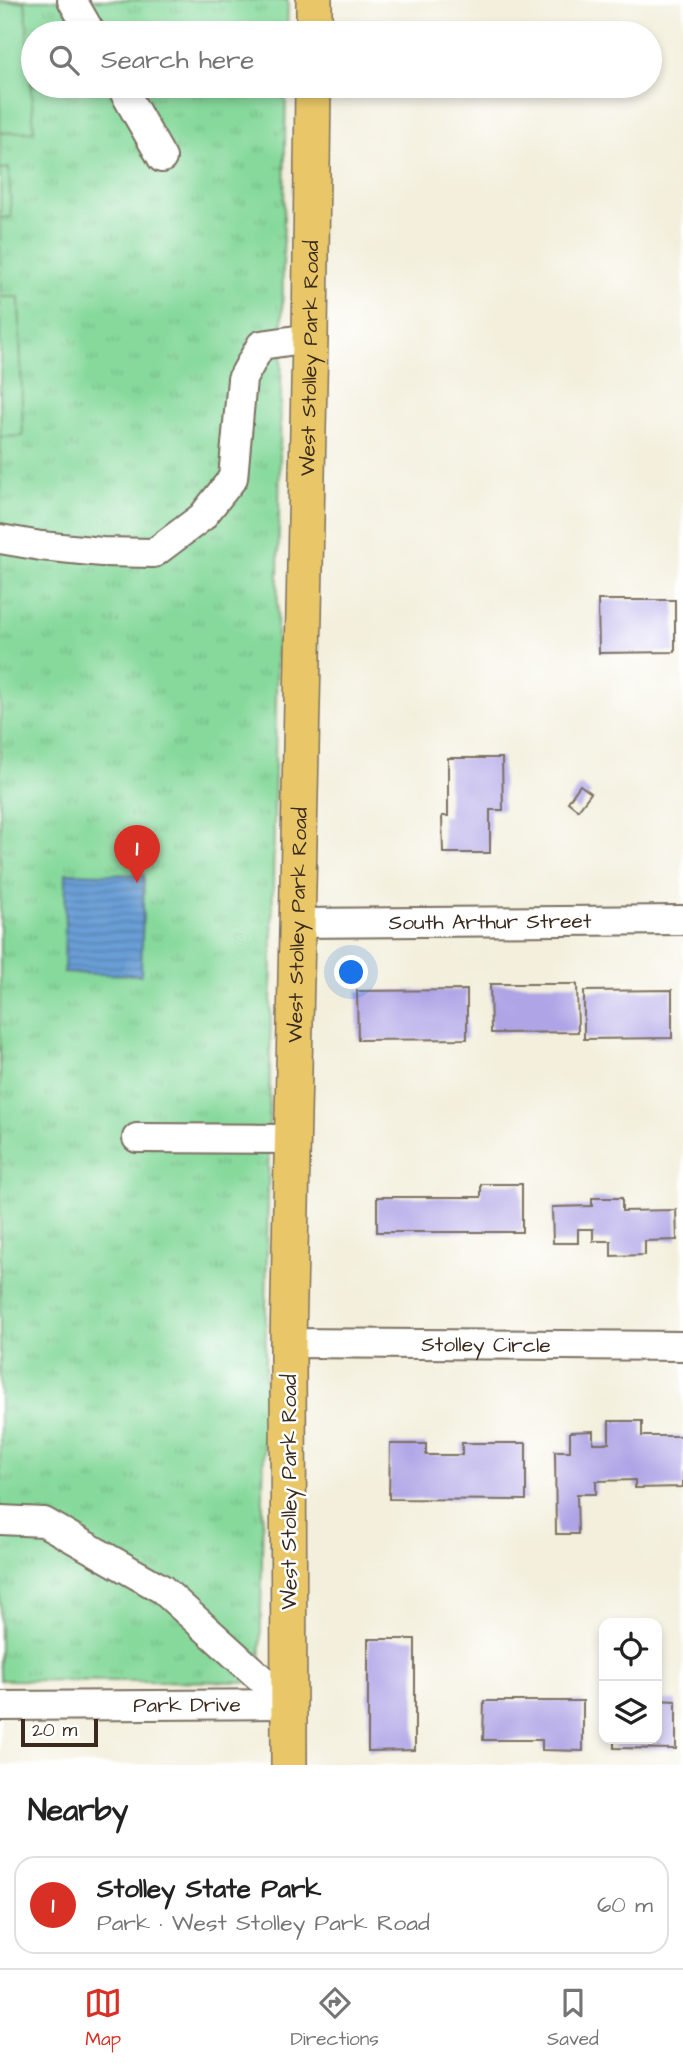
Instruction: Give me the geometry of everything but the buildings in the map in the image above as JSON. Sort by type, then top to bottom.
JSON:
[{"type":"main road","points":[[314,0],[314,21]]},
{"type":"main road","name":"West Stolley Park Road","points":[[289,1765],[288,1343],[313,98]]},
{"type":"street","points":[[72,0],[84,21]]},
{"type":"street","points":[[128,98],[162,158]]},
{"type":"street","points":[[0,539],[41,547],[154,553],[202,517],[233,478],[242,379],[261,345],[310,338]]},
{"type":"street","name":"South Arthur Street","points":[[296,923],[683,920]]},
{"type":"street","points":[[137,1138],[291,1139]]},
{"type":"street","name":"Stolley Circle","points":[[288,1343],[683,1346]]},
{"type":"street","points":[[0,1521],[44,1522],[162,1589],[289,1704]]},
{"type":"street","name":"Park Drive","points":[[0,1706],[289,1704]]},
{"type":"green space","points":[[0,0],[288,0],[287,21],[21,21],[21,98],[286,98],[260,1682],[0,1680]]},
{"type":"green space","points":[[25,1],[26,21],[21,21],[21,98],[32,98],[34,131],[0,133],[0,3]]},
{"type":"green space","points":[[9,168],[11,217],[0,218],[0,169]]},
{"type":"green space","points":[[0,297],[19,297],[23,436],[0,437]]},
{"type":"water","points":[[66,873],[144,875],[141,975],[64,973]]},
{"type":"place","name":"Stolley State Park","points":[[137,883]]}]
